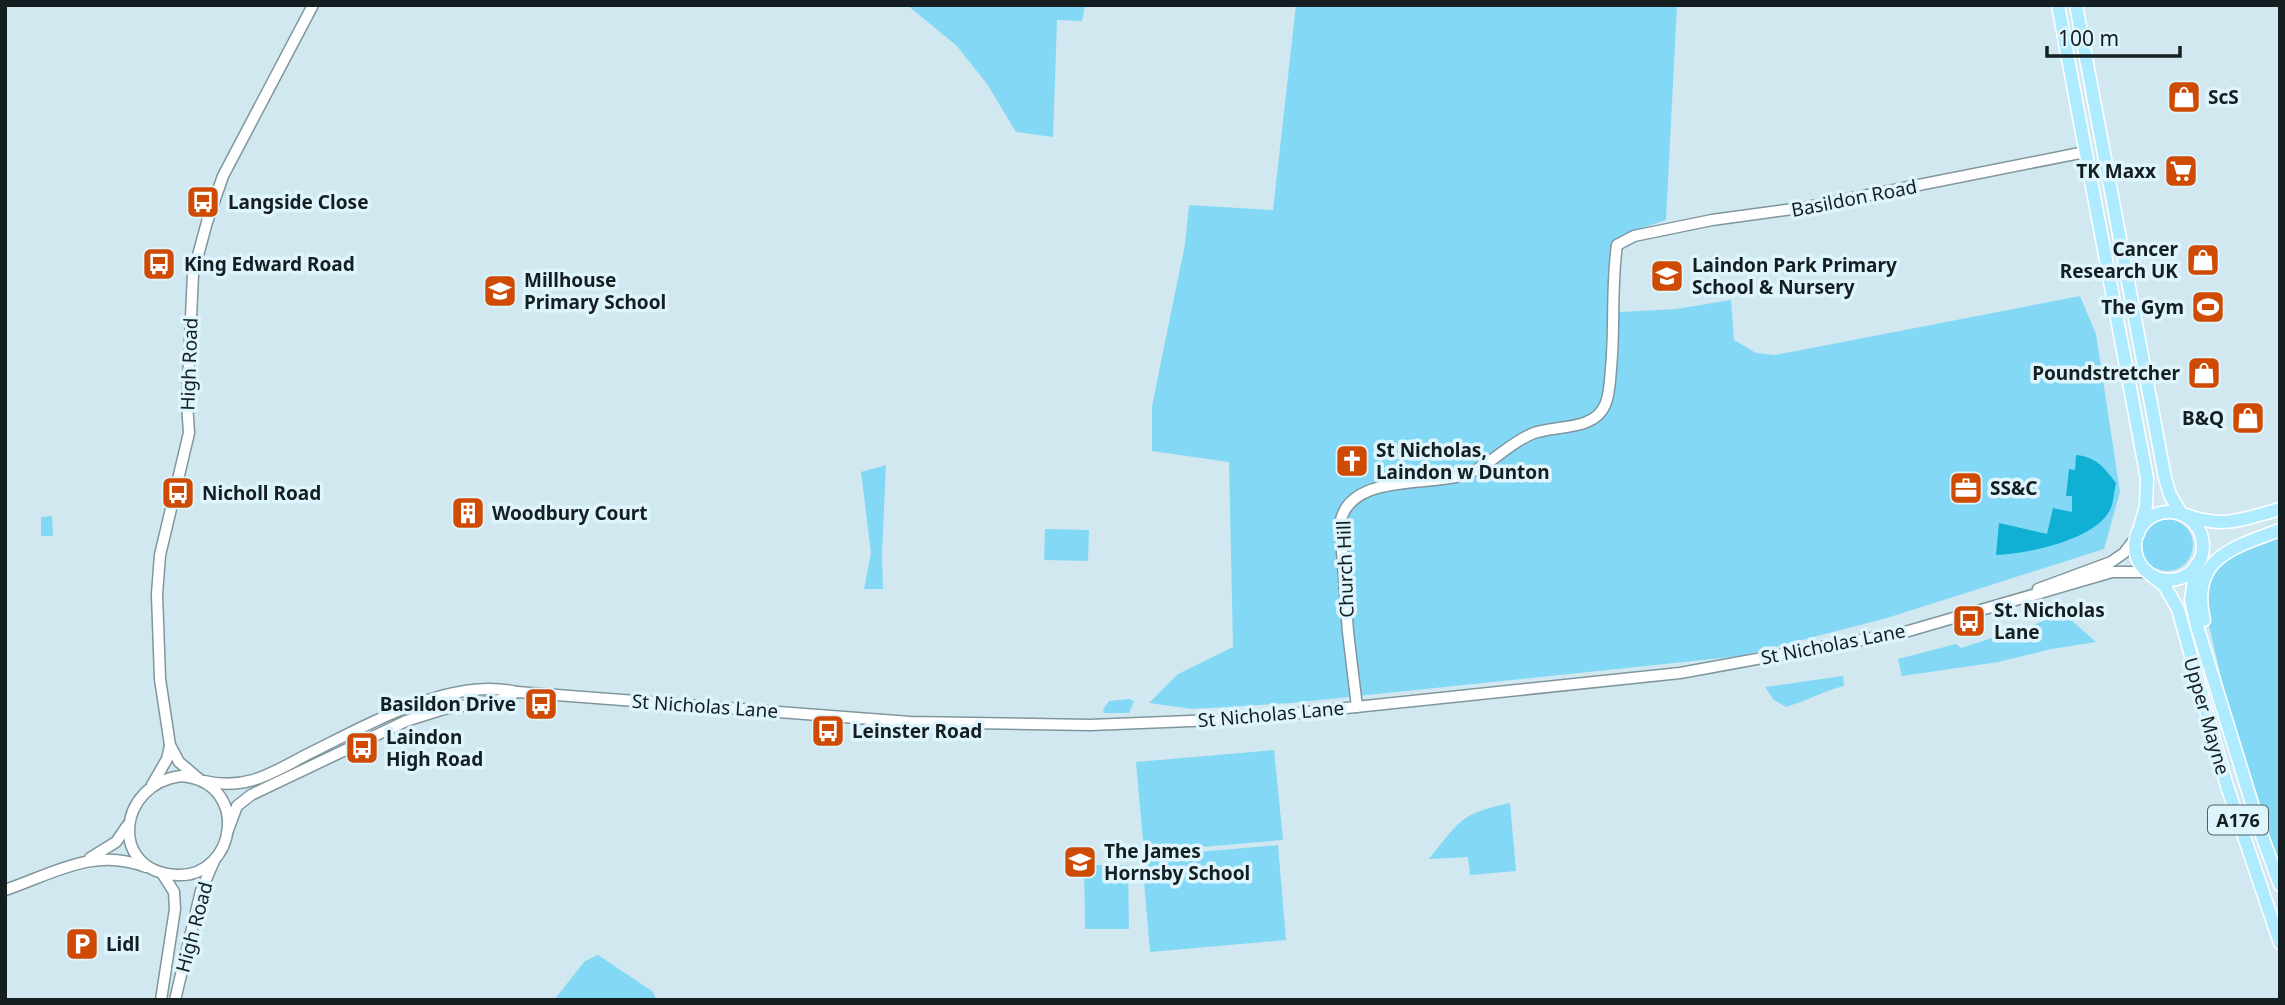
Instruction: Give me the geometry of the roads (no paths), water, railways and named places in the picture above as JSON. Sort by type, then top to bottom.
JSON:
[{"type":"main road","name":"High Road","points":[[202,780],[179,762],[170,745],[160,679],[157,594],[160,555],[189,433],[187,403],[193,274],[223,176],[313,5]]},
{"type":"main road","name":"A176","points":[[2057,5],[2147,478],[2146,506],[2135,546],[2137,559],[2150,574]]},
{"type":"main road","name":"A176","points":[[2076,5],[2165,478],[2170,495],[2200,534],[2202,548],[2197,564]]},
{"type":"main road","name":"Basildon Road","points":[[1623,241],[1634,236],[1712,220],[1821,205],[2085,152]]},
{"type":"main road","name":"Church Hill","points":[[1357,707],[1340,524],[1343,511],[1372,489],[1397,483],[1461,476],[1485,466],[1530,435],[1581,424],[1597,416],[1605,405],[1609,388],[1614,341],[1616,253],[1617,245],[1623,241]]},
{"type":"main road","points":[[2137,535],[2144,523],[2154,515],[2167,511],[2207,522],[2225,523],[2280,509]]},
{"type":"main road","points":[[2150,574],[2164,579],[2177,578],[2190,572],[2207,554],[2221,545],[2280,529]]},
{"type":"main road","points":[[2213,678],[2210,649],[2200,605],[2205,575],[2213,562],[2226,552],[2280,529]]},
{"type":"main road","name":"St Nicholas Lane","points":[[2016,598],[2052,582],[2111,562],[2124,553],[2137,535]]},
{"type":"main road","name":"Upper Mayne","points":[[2197,564],[2191,600],[2213,678],[2280,885]]},
{"type":"main road","name":"St Nicholas Lane","points":[[202,780],[224,785],[254,781],[384,717],[447,696],[498,688],[517,692],[911,722],[1090,725],[1241,719],[1680,673],[1905,632],[2112,572],[2150,574]]},
{"type":"main road","name":"Upper Mayne","points":[[2150,574],[2164,585],[2178,609],[2227,786],[2280,943]]},
{"type":"main road","name":"St Nicholas Lane","points":[[228,830],[237,806],[251,795],[372,736],[406,721],[444,709],[500,700],[517,692]]},
{"type":"main road","points":[[5,890],[85,861],[116,842],[135,805],[167,760],[170,745]]},
{"type":"main road","points":[[85,861],[118,859],[176,875],[202,869],[217,855],[228,830],[226,805],[220,795],[202,780],[181,776],[157,783],[148,789]]},
{"type":"main road","points":[[128,823],[135,852],[148,866],[160,872]]},
{"type":"main road","name":"High Road","points":[[175,1000],[201,891],[217,855]]},
{"type":"main road","name":"High Road","points":[[160,872],[174,892],[175,909],[161,1000]]},
{"type":"place","name":"ScS","points":[[2184,97]]},
{"type":"place","name":"TK Maxx","points":[[2181,171]]},
{"type":"place","name":"Langside Close","points":[[203,202]]},
{"type":"place","name":"Cancer Research UK","points":[[2203,260]]},
{"type":"place","name":"King Edward Road","points":[[159,264]]},
{"type":"place","name":"Laindon Park Primary School & Nursery","points":[[1667,276]]},
{"type":"place","name":"Millhouse Primary School","points":[[500,291]]},
{"type":"place","name":"The Gym","points":[[2208,307]]},
{"type":"place","name":"Poundstretcher","points":[[2204,373]]},
{"type":"place","name":"B&Q","points":[[2248,418]]},
{"type":"place","name":"St Nicholas, Laindon w Dunton","points":[[1352,461]]},
{"type":"place","name":"SS&C","points":[[1966,488]]},
{"type":"place","name":"Nicholl Road","points":[[178,493]]},
{"type":"place","name":"Woodbury Court","points":[[468,513]]},
{"type":"place","name":"St. Nicholas Lane","points":[[1969,621]]},
{"type":"place","name":"Basildon Drive","points":[[541,704]]},
{"type":"place","name":"Leinster Road","points":[[828,731]]},
{"type":"place","name":"Laindon High Road","points":[[362,748]]},
{"type":"place","name":"The James Hornsby School","points":[[1080,862]]},
{"type":"place","name":"Lidl","points":[[82,944]]}]
